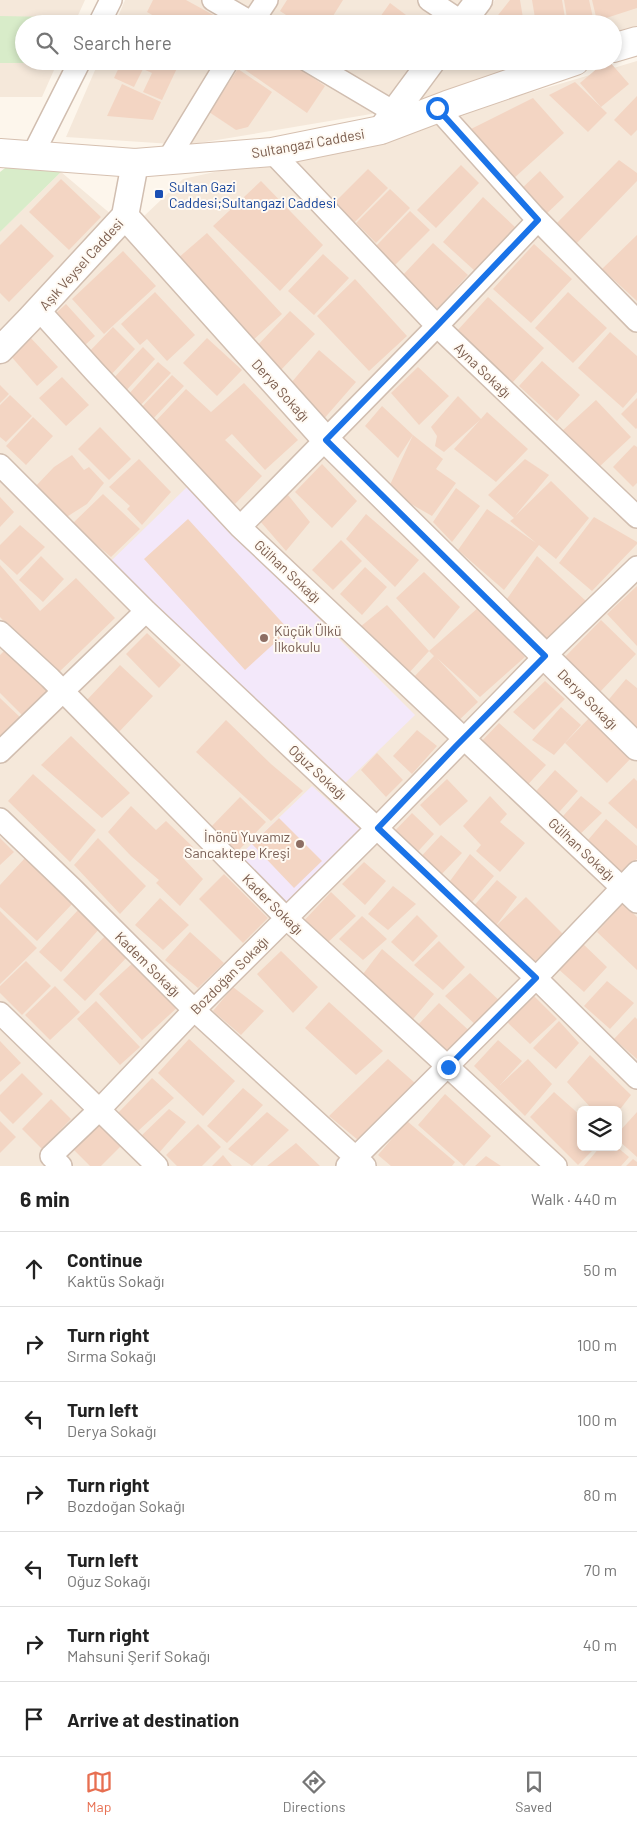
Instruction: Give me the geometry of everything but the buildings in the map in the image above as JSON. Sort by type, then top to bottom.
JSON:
[{"type":"main road","name":"Sultangazi Caddesi","points":[[1,154],[135,163],[272,152],[437,108],[549,70]]},
{"type":"street","points":[[104,15],[111,0]]},
{"type":"street","points":[[213,0],[239,15]]},
{"type":"street","points":[[258,15],[267,0]]},
{"type":"street","points":[[429,0],[451,15]]},
{"type":"street","points":[[468,15],[478,0]]},
{"type":"street","points":[[32,156],[75,70]]},
{"type":"street","points":[[167,161],[223,70]]},
{"type":"street","points":[[320,70],[388,121],[425,70]]},
{"type":"street","points":[[437,108],[538,220],[637,321]]},
{"type":"street","name":"Ayna Sokağı","points":[[272,152],[437,326],[637,517]]},
{"type":"street","name":"Aşık Veysel Caddesi","points":[[0,350],[125,216],[135,163]]},
{"type":"street","name":"Derya Sokağı","points":[[125,216],[326,440],[637,747]]},
{"type":"street","points":[[240,527],[538,220]]},
{"type":"street","name":"Gülhan Sokağı","points":[[39,310],[240,527],[630,895]]},
{"type":"street","name":"Oğuz Sokağı","points":[[0,465],[146,611],[536,978],[637,1078]]},
{"type":"street","name":"Bozdoğan Sokağı","points":[[61,1166],[51,1156],[100,1110],[194,1010],[378,828],[545,656],[637,567]]},
{"type":"street","points":[[0,752],[146,611]]},
{"type":"street","name":"Kader Sokağı","points":[[0,632],[63,692],[286,918],[556,1166]]},
{"type":"street","name":"Kadem Sokağı","points":[[0,819],[194,1010],[356,1163]]},
{"type":"street","points":[[356,1163],[536,978],[630,895],[637,872]]},
{"type":"street","points":[[0,1013],[156,1166]]},
{"type":"shaded area","points":[[0,0],[85,0],[78,15],[15,15],[15,70],[54,70],[42,97],[0,97]]},
{"type":"shaded area","points":[[125,0],[463,0],[452,15],[119,15]]},
{"type":"shaded area","points":[[495,0],[637,0],[637,34],[622,39],[622,15],[484,15]]},
{"type":"shaded area","points":[[637,61],[637,1166],[0,1166],[0,353],[183,179],[408,129],[607,70],[622,70],[622,65]]},
{"type":"shaded area","points":[[95,70],[409,70],[377,113],[187,145],[66,137]]},
{"type":"shaded area","points":[[442,70],[526,70],[415,106]]},
{"type":"shaded area","points":[[61,172],[112,215],[0,331],[0,232]]},
{"type":"shaded area","name":"Küçük Ülkü İlkokulu","points":[[187,487],[415,715],[343,785],[111,561]]},
{"type":"shaded area","name":"İnönü Yuvamız Sancaktepe Kreşi","points":[[312,786],[362,831],[287,907],[238,857]]},
{"type":"green space","points":[[0,16],[15,16],[15,63],[0,63]]},
{"type":"green space","points":[[9,165],[61,172],[0,232],[0,172]]},
{"type":"place","name":"Sultan Gazi Caddesi;Sultangazi Caddesi","points":[[159,194]]},
{"type":"place","name":"Küçük Ülkü İlkokulu","points":[[264,638]]},
{"type":"place","name":"İnönü Yuvamız Sancaktepe Kreşi","points":[[300,844]]},
{"type":"route","points":[[437,108],[538,220],[326,440],[545,656],[378,828],[536,978],[448,1067]]}]
